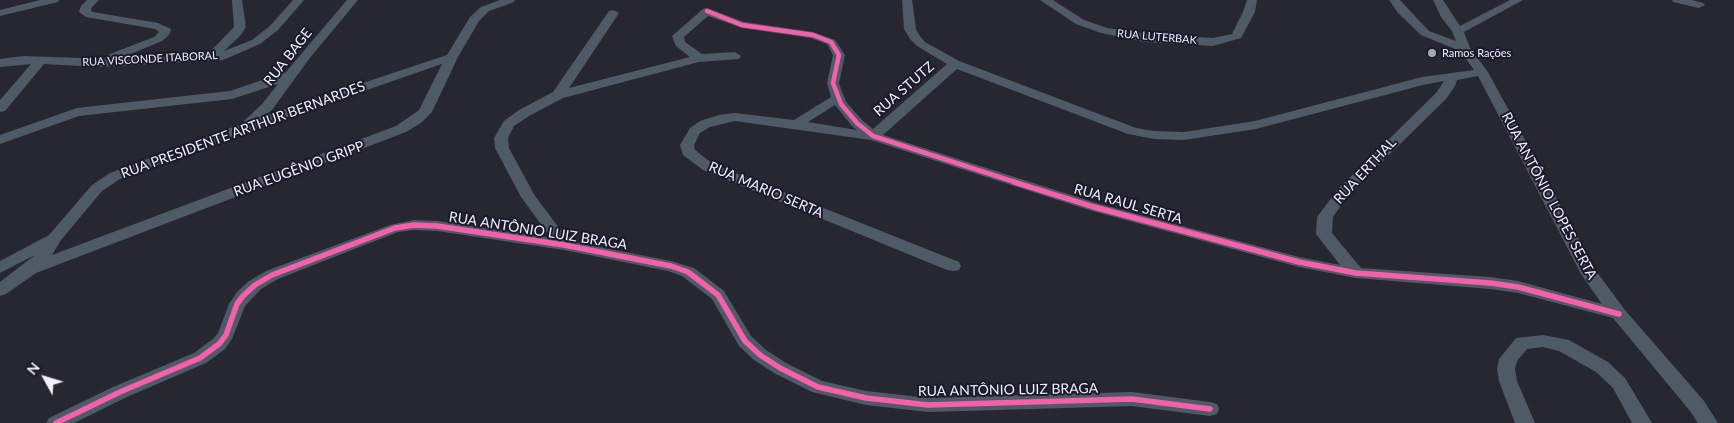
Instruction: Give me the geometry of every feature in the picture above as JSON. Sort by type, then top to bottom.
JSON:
[{"type":"street","points":[[0,13],[54,0]]},
{"type":"street","points":[[94,0],[87,6],[85,12],[90,16],[158,26],[165,29],[165,33],[158,39],[100,63]]},
{"type":"street","points":[[210,58],[237,33],[240,27],[237,0]]},
{"type":"street","name":"RUA VISCONDE ITABORAL","points":[[0,64],[22,60],[100,63],[210,58],[234,52],[256,42],[274,28],[299,0]]},
{"type":"street","name":"RUA BAGE","points":[[243,128],[267,107],[353,0]]},
{"type":"street","name":"RUA EUGÊNIO GRIPP","points":[[30,269],[401,129],[425,112],[452,57],[478,14],[485,9],[510,0]]},
{"type":"street","points":[[907,0],[910,30],[914,37],[921,44],[955,64],[1133,131],[1154,135],[1184,136],[1256,125],[1422,81],[1482,72]]},
{"type":"street","name":"RUA LUTERBAK","points":[[1045,0],[1080,22],[1104,32],[1145,38],[1213,42],[1232,39],[1237,36],[1250,12],[1252,0]]},
{"type":"street","points":[[1394,0],[1425,34],[1464,48]]},
{"type":"street","name":"RUA ANTÔNIO LOPES SERTA","points":[[1438,0],[1447,17],[1458,31],[1464,48],[1482,72],[1589,274],[1618,314],[1698,406],[1708,423]]},
{"type":"street","points":[[1458,31],[1518,0]]},
{"type":"street","points":[[1677,0],[1699,5]]},
{"type":"street","points":[[699,58],[680,44],[678,36],[707,6]]},
{"type":"street","name":"RUA RAUL SERTA","points":[[707,6],[742,25],[813,35],[831,42],[837,48],[839,55],[833,83],[838,98],[848,114],[873,136],[1094,207],[1299,262],[1356,273],[1518,287],[1618,314]]},
{"type":"street","points":[[558,95],[613,13]]},
{"type":"street","points":[[564,245],[528,197],[502,148],[501,138],[509,124],[524,113],[558,95],[699,58],[736,56]]},
{"type":"street","name":"RUA PRESIDENTE ARTHUR BERNARDES","points":[[55,237],[97,188],[115,176],[243,128],[452,57]]},
{"type":"street","points":[[0,108],[41,60]]},
{"type":"street","name":"RUA STUTZ","points":[[873,136],[955,64]]},
{"type":"street","points":[[0,140],[44,122],[77,112],[216,97],[244,91],[291,76]]},
{"type":"street","name":"RUA ERTHAL","points":[[1356,273],[1324,234],[1325,217],[1342,192],[1441,96],[1449,86],[1451,77]]},
{"type":"street","points":[[796,124],[838,98]]},
{"type":"street","name":"RUA MARIO SERTA","points":[[873,136],[736,117],[719,119],[695,131],[687,145],[688,152],[708,167],[953,266]]},
{"type":"street","name":"RUA ANTÔNIO LUIZ BRAGA","points":[[56,423],[200,358],[219,344],[226,336],[237,304],[243,296],[255,285],[272,275],[395,228],[414,225],[437,226],[564,245],[652,261],[688,272],[718,295],[746,341],[760,355],[780,368],[818,387],[866,398],[928,405],[1132,399],[1210,409]]},
{"type":"street","points":[[0,290],[44,257],[55,237]]},
{"type":"street","points":[[0,268],[55,237]]},
{"type":"street","points":[[1526,423],[1508,381],[1506,370],[1508,358],[1522,343],[1544,341],[1563,346],[1602,368],[1619,383],[1642,423]]},
{"type":"cycle path","points":[[707,11],[742,25],[813,35],[831,42],[839,55],[833,83],[841,104],[857,123],[873,136],[1094,207],[1299,262],[1356,273],[1490,283],[1518,287],[1619,314]]},
{"type":"cycle path","points":[[56,423],[120,392],[200,358],[219,344],[226,335],[237,304],[243,296],[255,285],[272,275],[395,228],[414,225],[437,226],[564,245],[671,266],[688,272],[718,295],[745,341],[760,355],[780,368],[818,387],[866,398],[928,405],[1132,399],[1210,409]]},
{"type":"place","name":"Ramos Rações","points":[[1432,53]]}]
